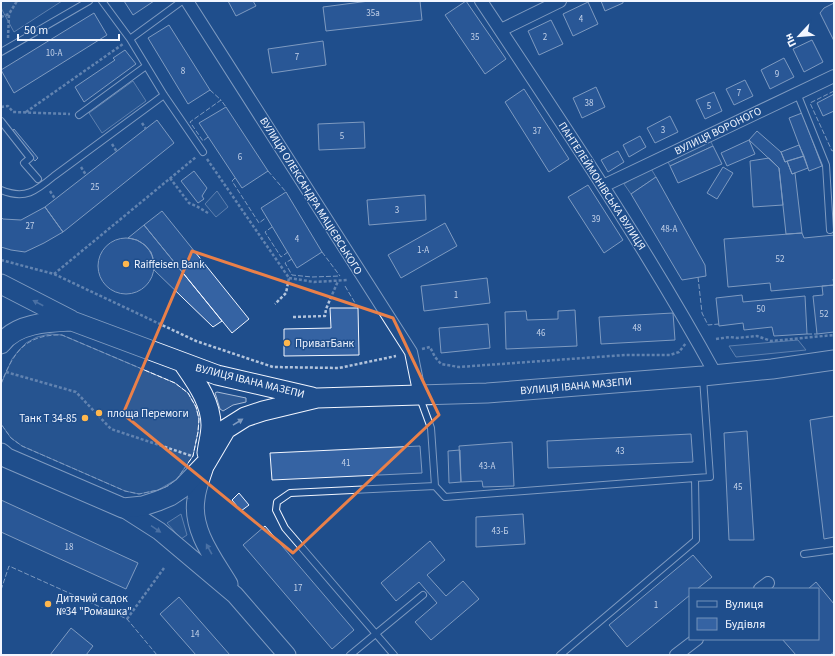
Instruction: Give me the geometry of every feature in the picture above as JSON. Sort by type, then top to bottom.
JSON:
[{"type":"main road","points":[[1,284],[72,321],[183,364],[203,393],[208,407],[211,425],[200,459],[196,516],[201,535],[235,595]]},
{"type":"main road","points":[[1,344],[5,339],[22,328],[47,322],[72,321]]},
{"type":"main road","name":"ВУЛИЦЯ ІВАНА МАЗЕПИ","points":[[200,459],[226,429],[245,417],[263,411],[317,398],[487,393],[710,375],[772,369],[834,360]]},
{"type":"main road","name":"ВУЛИЦЯ ІВАНА МАЗЕПИ","points":[[183,364],[217,375],[317,398]]},
{"type":"main road","points":[[3,456],[123,508],[159,531],[235,595],[287,655]]},
{"type":"main road","points":[[123,508],[142,506],[170,496],[182,488],[200,459]]},
{"type":"street","name":"ВУЛИЦЯ ОЛЕКСАНДРА МАЦІЄВСЬКОГО","points":[[187,1],[411,352],[420,396]]},
{"type":"street","name":"ПАНТЕЛЕЙМОНІВСЬКА ВУЛИЦЯ","points":[[481,1],[603,186],[693,332],[710,375]]},
{"type":"street","points":[[500,30],[560,1]]},
{"type":"street","name":"ВУЛИЦЯ ВОРОНОГО","points":[[603,186],[834,76]]},
{"type":"street","points":[[676,655],[696,640]]},
{"type":"lane","points":[[1,52],[89,1]]},
{"type":"lane","points":[[102,1],[130,39],[164,95],[203,152]]},
{"type":"lane","points":[[130,39],[182,1]]},
{"type":"lane","points":[[79,115],[146,66]]},
{"type":"lane","points":[[797,93],[826,165],[830,230]]},
{"type":"lane","points":[[1,190],[10,194],[23,195],[31,193],[43,186],[54,176],[164,95]]},
{"type":"lane","points":[[1,121],[30,158],[24,163],[38,179]]},
{"type":"lane","points":[[420,396],[431,428],[435,486],[445,497],[710,478],[710,375]]},
{"type":"lane","points":[[560,655],[696,540],[695,478]]},
{"type":"lane","points":[[394,655],[285,528],[276,510],[277,502],[290,493],[435,486]]},
{"type":"lane","points":[[804,554],[834,550]]},
{"type":"lane","points":[[350,655],[423,595]]},
{"type":"path","points":[[8,48],[9,14],[17,1]]},
{"type":"path","points":[[1,18],[9,14]]},
{"type":"path","points":[[26,112],[130,39]]},
{"type":"path","points":[[1,108],[8,106],[13,112],[79,115]]},
{"type":"path","points":[[54,274],[203,152],[289,278],[286,292],[275,304]]},
{"type":"path","points":[[170,178],[189,203],[208,213]]},
{"type":"path","points":[[1,260],[54,274],[196,341],[273,366],[339,368],[396,356]]},
{"type":"path","points":[[289,278],[314,282],[348,280]]},
{"type":"path","points":[[293,317],[326,316],[326,309],[338,281]]},
{"type":"path","points":[[716,339],[757,336],[771,341],[834,335]]},
{"type":"path","points":[[421,350],[430,347],[435,357],[441,364],[459,366],[625,355],[670,355],[680,352],[686,343]]},
{"type":"path","points":[[6,372],[76,392],[110,429],[200,459]]},
{"type":"path","points":[[127,619],[164,568]]},
{"type":"highlighted area","points":[[192,251],[393,318],[439,415],[293,553],[123,414]]},
{"type":"shaded area","points":[[1,1],[62,1],[14,32],[1,8]]},
{"type":"shaded area","points":[[133,81],[146,101],[102,133],[89,113]]},
{"type":"shaded area","points":[[709,138],[713,146],[670,166],[666,158]]},
{"type":"shaded area","points":[[650,167],[656,177],[631,194],[624,184]]},
{"type":"shaded area","points":[[217,191],[228,207],[216,217],[205,204]]},
{"type":"shaded area","name":"площа Перемоги","points":[[50,334],[62,335],[175,383],[188,393],[196,407],[199,419],[198,432],[193,456],[177,479],[158,490],[139,494],[125,491],[22,446],[11,438],[1,424],[1,384],[12,359],[19,350],[26,343],[37,337]]},
{"type":"shaded area","points":[[798,340],[806,350],[736,357],[729,346]]},
{"type":"shaded area","points":[[217,392],[246,398],[246,402],[233,405],[223,411],[220,409],[215,393]]},
{"type":"shaded area","points":[[181,514],[187,535],[181,539],[167,523]]},
{"type":"building","points":[[124,1],[154,1],[133,15]]},
{"type":"building","points":[[228,1],[253,1],[256,6],[236,16]]},
{"type":"building","points":[[369,1],[420,1],[422,20],[326,31],[323,7]]},
{"type":"building","points":[[466,1],[506,59],[485,74],[445,15]]},
{"type":"building","points":[[601,1],[623,1],[623,3],[605,11]]},
{"type":"building","points":[[588,2],[598,24],[573,36],[563,14]]},
{"type":"building","points":[[834,3],[834,41],[820,13],[824,8]]},
{"type":"building","points":[[94,13],[107,35],[14,93],[1,70]]},
{"type":"building","points":[[551,20],[563,44],[539,55],[528,31]]},
{"type":"building","points":[[169,25],[210,90],[188,104],[148,38]]},
{"type":"building","points":[[812,40],[823,62],[804,72],[793,49]]},
{"type":"building","points":[[323,41],[326,65],[272,73],[268,49]]},
{"type":"building","points":[[125,50],[136,64],[84,102],[75,87],[115,60],[113,58]]},
{"type":"building","points":[[784,58],[794,77],[770,89],[761,70]]},
{"type":"building","points":[[745,80],[753,96],[734,105],[726,89]]},
{"type":"building","points":[[596,87],[605,107],[582,118],[573,98]]},
{"type":"building","points":[[524,89],[569,159],[549,172],[505,102]]},
{"type":"building","points":[[714,92],[722,111],[705,119],[696,100]]},
{"type":"building","points":[[834,94],[834,111],[823,116],[817,103]]},
{"type":"building","points":[[226,107],[268,171],[242,188],[199,123]]},
{"type":"building","points":[[802,113],[822,166],[809,171],[789,118]]},
{"type":"building","points":[[670,116],[678,132],[655,143],[647,128]]},
{"type":"building","points":[[157,120],[174,143],[63,232],[45,207]]},
{"type":"building","points":[[364,122],[365,148],[319,150],[318,124]]},
{"type":"building","points":[[14,129],[38,158],[35,161],[11,133]]},
{"type":"building","points":[[757,131],[781,152],[785,162],[787,161],[792,174],[795,173],[802,233],[786,234],[779,168],[749,140]]},
{"type":"building","points":[[640,136],[646,147],[629,157],[623,145]]},
{"type":"building","points":[[749,140],[755,154],[727,166],[721,153]]},
{"type":"building","points":[[799,145],[804,156],[785,162],[781,152]]},
{"type":"building","points":[[713,146],[722,164],[678,183],[670,166]]},
{"type":"building","points":[[618,151],[624,162],[608,172],[601,160]]},
{"type":"building","points":[[804,156],[808,168],[792,174],[787,161]]},
{"type":"building","points":[[769,158],[779,168],[783,205],[753,207],[750,161]]},
{"type":"building","points":[[723,167],[733,173],[717,199],[707,193]]},
{"type":"building","points":[[194,171],[207,188],[202,196],[204,199],[198,203],[181,181]]},
{"type":"building","points":[[656,177],[705,265],[706,276],[682,280],[631,194]]},
{"type":"building","points":[[588,185],[623,240],[604,253],[568,197]]},
{"type":"building","points":[[286,192],[322,252],[297,268],[261,208]]},
{"type":"building","points":[[425,195],[426,220],[369,225],[367,200]]},
{"type":"building","points":[[45,207],[63,232],[25,252],[1,247],[1,217],[3,219],[21,220]]},
{"type":"building","points":[[162,211],[249,319],[232,333],[144,225]]},
{"type":"building","points":[[445,223],[457,246],[401,278],[388,255]]},
{"type":"building","points":[[144,225],[222,321],[213,327],[154,270],[154,261],[151,252],[145,245],[137,240],[128,238]]},
{"type":"building","points":[[802,233],[804,238],[834,235],[834,285],[771,291],[770,283],[728,287],[724,239]]},
{"type":"building","name":"Raiffeisen Bank","points":[[126,238],[137,240],[146,246],[152,255],[154,266],[152,277],[146,286],[137,292],[126,294],[115,292],[106,286],[100,277],[98,266],[100,255],[106,246],[115,240]]},
{"type":"building","points":[[487,278],[490,303],[424,311],[421,286]]},
{"type":"building","points":[[834,285],[834,332],[817,334],[813,296],[823,295],[822,286]]},
{"type":"building","points":[[742,295],[743,302],[805,296],[807,334],[774,336],[772,327],[744,330],[743,323],[719,326],[716,298]]},
{"type":"building","points":[[330,308],[358,308],[359,355],[284,356],[284,329],[331,328]]},
{"type":"building","points":[[575,310],[577,346],[506,349],[505,312],[526,311],[527,320],[558,319],[558,311]]},
{"type":"building","points":[[673,313],[675,340],[601,344],[599,317]]},
{"type":"building","points":[[488,324],[490,348],[441,353],[439,328]]},
{"type":"building","points":[[834,416],[834,537],[824,539],[810,420]]},
{"type":"building","points":[[747,431],[754,540],[729,540],[724,433]]},
{"type":"building","points":[[691,434],[693,462],[548,468],[547,441]]},
{"type":"building","points":[[512,442],[514,486],[483,487],[482,481],[461,482],[459,446]]},
{"type":"building","points":[[420,446],[422,473],[272,480],[270,453]]},
{"type":"building","points":[[460,450],[461,482],[449,483],[448,451]]},
{"type":"building","points":[[239,493],[249,505],[241,511],[232,500]]},
{"type":"building","points":[[1,500],[138,563],[126,589],[1,532]]},
{"type":"building","points":[[523,514],[525,544],[476,547],[476,517]]},
{"type":"building","points":[[265,526],[354,630],[332,649],[243,545]]},
{"type":"building","points":[[430,541],[445,560],[427,575],[446,596],[463,581],[479,599],[431,640],[415,622],[437,603],[419,582],[396,601],[381,583]]},
{"type":"building","points":[[693,555],[712,577],[698,588],[689,588],[689,596],[627,647],[609,625]]},
{"type":"building","points":[[816,582],[834,604],[834,652],[830,655],[796,655],[783,640],[819,640],[819,588],[809,588]]},
{"type":"building","points":[[179,597],[230,655],[196,655],[160,614]]},
{"type":"building","points":[[71,628],[93,646],[86,655],[50,655]]},
{"type":"fence","points":[[210,90],[221,100]]},
{"type":"fence","points":[[834,91],[810,103],[832,151],[834,150]]},
{"type":"fence","points":[[208,137],[203,141],[190,122],[221,100],[226,107]]},
{"type":"fence","points":[[268,171],[286,192]]},
{"type":"fence","points":[[235,178],[232,181],[259,223],[267,217]]},
{"type":"fence","points":[[272,227],[265,232],[281,257],[288,252]]},
{"type":"fence","points":[[322,252],[340,276]]},
{"type":"fence","points":[[292,259],[285,263],[292,275],[312,277],[340,276]]},
{"type":"fence","points":[[698,277],[702,313],[708,325],[719,324]]},
{"type":"fence","points":[[345,286],[358,308]]},
{"type":"fence","points":[[807,334],[817,334]]},
{"type":"fence","points":[[1,384],[10,363],[22,348],[39,338],[62,335],[175,383],[188,393],[196,407],[199,419],[193,456],[177,479],[168,486],[158,490],[139,494],[125,491],[22,446],[11,438],[1,424]]},
{"type":"fence","points":[[1,590],[9,566],[127,619],[157,655]]},
{"type":"place","name":"Raiffeisen Bank","points":[[126,264]]},
{"type":"place","name":"ПриватБанк","points":[[287,343]]},
{"type":"place","name":"площа Перемоги","points":[[99,413]]},
{"type":"place","name":"Танк Т 34-85","points":[[85,418]]},
{"type":"place","name":"Дитячий садок №34 \"Ромашка\"","points":[[48,604]]}]
